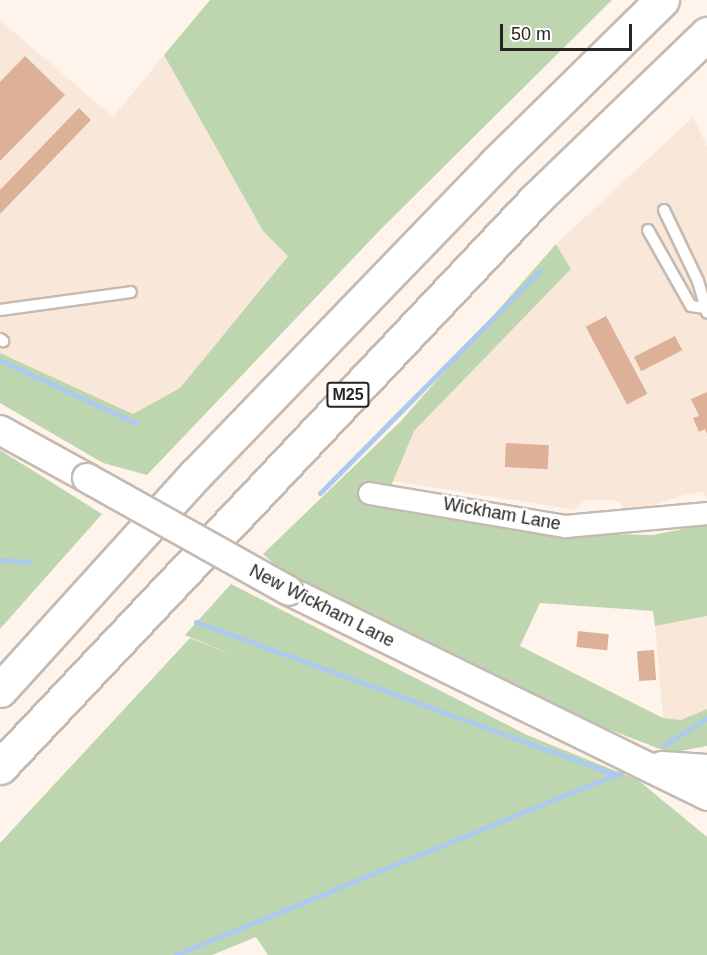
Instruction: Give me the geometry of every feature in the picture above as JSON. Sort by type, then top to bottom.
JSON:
[{"type":"highway","points":[[0,690],[197,473],[495,164],[662,0]]},
{"type":"highway","name":"M25","points":[[0,767],[243,505],[535,200],[707,34]]},
{"type":"street","name":"New Wickham Lane","points":[[0,430],[289,591],[651,765],[707,796]]},
{"type":"street","name":"Wickham Lane","points":[[369,493],[565,526],[707,513]]},
{"type":"street","name":"New Wickham Lane","points":[[651,765],[707,769]]},
{"type":"lane","points":[[664,210],[698,281],[706,310]]},
{"type":"lane","points":[[648,230],[691,306],[706,310]]},
{"type":"lane","points":[[0,310],[130,292]]},
{"type":"shaded area","points":[[0,20],[113,117],[164,55],[263,231],[288,255],[180,388],[133,414],[0,353]]},
{"type":"shaded area","points":[[693,117],[707,146],[707,500],[703,492],[684,495],[625,515],[621,504],[613,500],[585,500],[575,510],[393,481],[414,431],[571,269],[556,244]]},
{"type":"shaded area","points":[[707,616],[707,709],[681,720],[663,718],[655,626]]},
{"type":"green space","points":[[210,0],[612,0],[381,229],[147,475],[103,463],[0,403],[0,353],[133,414],[180,388],[288,256],[263,231],[164,55]]},
{"type":"green space","points":[[556,244],[571,269],[414,431],[383,505],[564,533],[653,535],[707,524],[707,616],[655,626],[653,611],[540,603],[520,646],[663,718],[681,720],[707,709],[707,746],[670,753],[559,710],[293,581],[263,554],[401,421]]},
{"type":"green space","points":[[0,450],[102,514],[0,629]]},
{"type":"green space","points":[[231,584],[527,735],[638,780],[707,837],[707,955],[268,955],[256,937],[212,955],[0,955],[0,843],[190,638],[237,657],[185,635]]},
{"type":"building","points":[[25,56],[65,95],[0,161],[0,82]]},
{"type":"building","points":[[79,108],[91,120],[0,214],[0,190]]},
{"type":"building","points":[[606,316],[647,394],[627,404],[586,327]]},
{"type":"building","points":[[675,336],[682,350],[641,371],[634,357]]},
{"type":"building","points":[[707,392],[707,434],[705,429],[699,432],[693,418],[699,416],[691,399]]},
{"type":"building","points":[[506,443],[549,445],[548,469],[505,467]]},
{"type":"building","points":[[578,631],[609,634],[607,650],[576,647]]},
{"type":"building","points":[[654,650],[656,680],[639,681],[637,651]]},
{"type":"waterway","points":[[320,493],[540,271]]},
{"type":"waterway","points":[[0,360],[136,423]]},
{"type":"waterway","points":[[0,560],[30,562]]},
{"type":"waterway","points":[[196,622],[618,776]]},
{"type":"waterway","points":[[664,745],[707,718]]},
{"type":"waterway","points":[[175,955],[626,770]]}]
